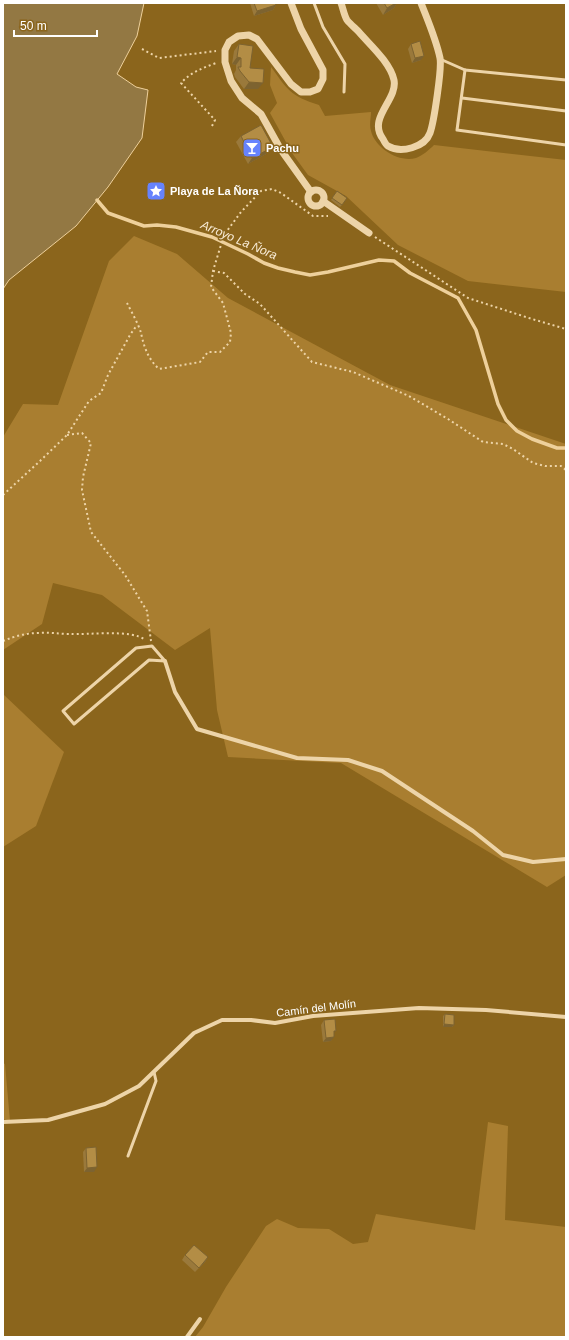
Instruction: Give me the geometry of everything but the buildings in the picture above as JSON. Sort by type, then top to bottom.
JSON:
[{"type":"street","points":[[291,3],[301,29],[323,70],[323,79],[318,89],[310,92],[301,92],[291,84],[257,39],[248,35],[238,36],[229,42],[225,50],[225,62],[231,81],[242,98],[261,114],[281,150],[311,192]]},
{"type":"street","points":[[341,3],[347,20],[379,54],[390,70],[394,80],[392,93],[378,122],[380,136],[388,146],[400,149],[415,148],[424,142],[430,134],[436,107],[440,59],[421,3]]},
{"type":"street","points":[[316,190],[321,192],[323,201],[320,205],[313,205],[308,199],[311,192],[316,190]]},
{"type":"street","points":[[323,201],[369,233]]},
{"type":"street","points":[[165,662],[175,692],[197,729],[297,758],[348,760],[382,771],[473,831],[503,855],[533,862],[566,859]]},
{"type":"street","name":"Camín del Molín","points":[[3,1122],[48,1120],[105,1104],[139,1086],[194,1033],[222,1020],[251,1020],[275,1023],[313,1016],[420,1008],[486,1010],[566,1016]]},
{"type":"street","points":[[187,1337],[200,1319]]},
{"type":"lane","points":[[314,3],[322,27],[345,64],[344,92]]},
{"type":"lane","points":[[440,59],[465,70],[566,80]]},
{"type":"lane","points":[[465,70],[457,130],[566,145]]},
{"type":"lane","points":[[462,98],[566,111]]},
{"type":"lane","points":[[152,646],[165,662],[149,660],[74,724],[63,711],[136,648],[152,646]]},
{"type":"lane","points":[[128,1156],[156,1082],[154,1072]]},
{"type":"path","points":[[142,49],[159,58],[225,50]]},
{"type":"path","points":[[212,126],[215,120],[181,83],[191,74],[200,69],[225,62]]},
{"type":"path","points":[[127,303],[140,331],[141,339],[151,362],[159,369],[200,362],[208,352],[220,352],[230,342],[231,333],[223,303],[211,287],[214,266],[224,235],[241,212],[261,191],[272,188],[313,216],[346,217]]},
{"type":"path","points":[[369,233],[468,298],[566,329]]},
{"type":"path","points":[[213,271],[224,273],[245,294],[260,304],[312,362],[352,372],[409,396],[448,418],[483,442],[503,444],[533,463],[545,466],[561,466],[566,470]]},
{"type":"path","points":[[3,495],[67,435],[89,401],[100,394],[108,375],[130,335],[137,326]]},
{"type":"path","points":[[67,435],[82,433],[91,443],[83,477],[82,490],[91,532],[125,575],[147,611],[152,646]]},
{"type":"path","points":[[3,641],[17,635],[39,632],[70,634],[118,634],[141,636],[152,646]]},
{"type":"shaded area","points":[[3,3],[144,3],[137,36],[117,74],[136,87],[148,90],[142,138],[108,187],[76,226],[9,280],[3,289]]},
{"type":"shaded area","points":[[271,67],[290,91],[309,102],[319,105],[325,116],[371,112],[370,126],[373,137],[377,143],[395,156],[409,159],[416,158],[421,156],[434,145],[566,160],[566,292],[468,281],[398,245],[346,196],[308,175],[292,153],[270,113],[277,103],[270,85]]},
{"type":"shaded area","points":[[134,236],[177,254],[228,298],[390,385],[566,444],[566,875],[547,887],[341,763],[228,757],[217,710],[210,628],[175,650],[102,595],[53,583],[42,624],[3,650],[3,437],[23,404],[58,405],[109,261]]},
{"type":"shaded area","points":[[3,694],[64,752],[36,826],[3,847]]},
{"type":"shaded area","points":[[3,1063],[5,1064],[10,1121],[3,1119]]},
{"type":"shaded area","points":[[488,1122],[508,1126],[505,1220],[566,1227],[566,1337],[195,1337],[203,1327],[226,1287],[266,1226],[277,1219],[298,1228],[329,1229],[353,1244],[368,1242],[376,1214],[475,1230]]},
{"type":"waterway","name":"Arroyo La Ñora","points":[[97,200],[108,213],[144,226],[157,225],[176,227],[212,237],[264,263],[295,272],[310,275],[379,260],[394,261],[410,273],[458,298],[476,330],[498,404],[506,420],[517,431],[532,439],[557,448],[566,448]]},
{"type":"place","name":"Pachu","points":[[252,148]]},
{"type":"place","name":"Playa de La Ñora","points":[[156,191]]}]
